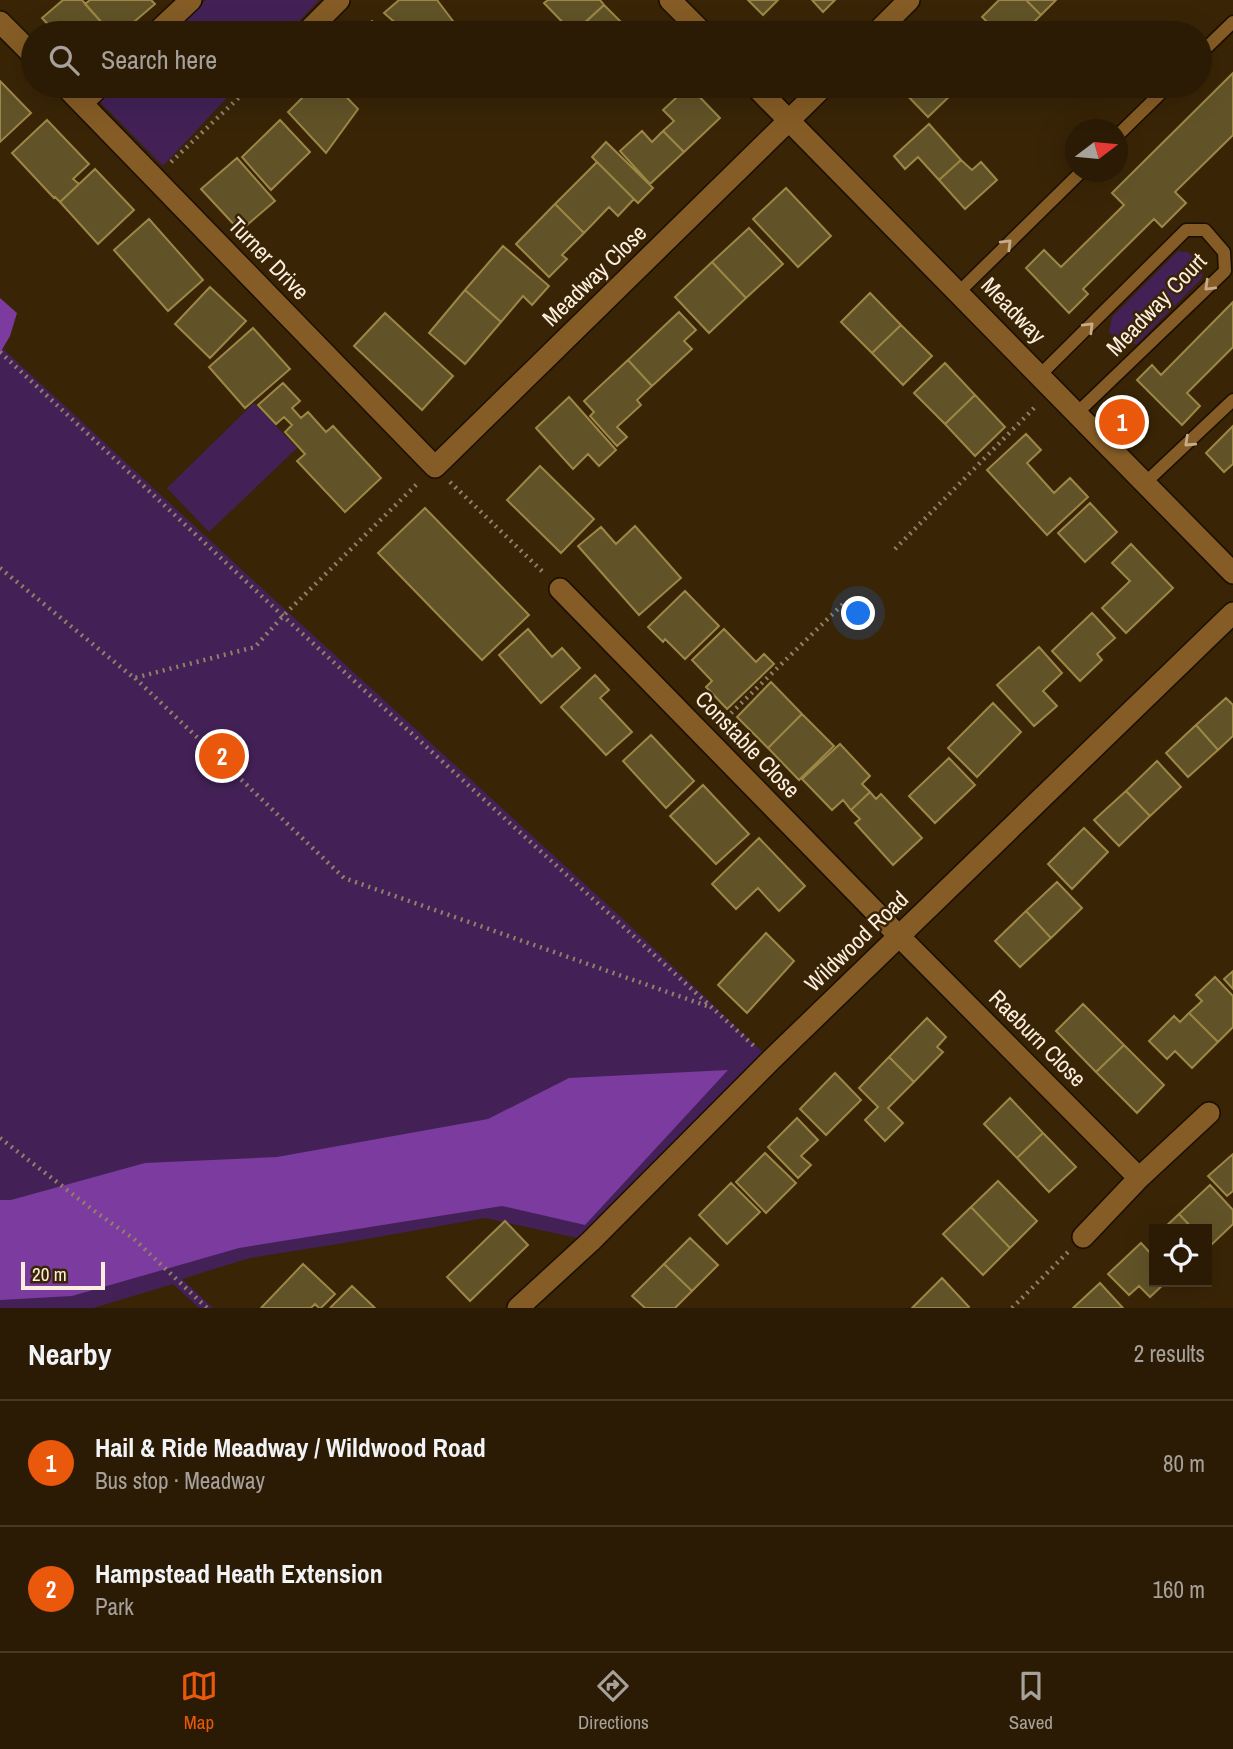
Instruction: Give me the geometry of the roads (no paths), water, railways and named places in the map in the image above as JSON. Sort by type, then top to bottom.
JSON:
[{"type":"street","points":[[169,21],[191,0]]},
{"type":"street","points":[[318,21],[339,0]]},
{"type":"street","points":[[670,0],[691,21]]},
{"type":"street","points":[[888,21],[909,0]]},
{"type":"street","points":[[0,22],[21,43]]},
{"type":"street","name":"Turner Drive","points":[[77,98],[435,467]]},
{"type":"street","points":[[82,103],[87,98]]},
{"type":"street","name":"Meadway","points":[[767,98],[1233,573]]},
{"type":"street","name":"Meadway Close","points":[[435,467],[812,98]]},
{"type":"street","name":"Constable Close","points":[[560,589],[899,936]]},
{"type":"street","name":"Wildwood Road","points":[[518,1308],[591,1241],[771,1060],[1233,613]]},
{"type":"street","name":"Raeburn Close","points":[[899,936],[1139,1178]]},
{"type":"street","points":[[1083,1237],[1139,1178],[1209,1113]]},
{"type":"lane","points":[[1212,42],[1233,22]]},
{"type":"lane","points":[[1128,125],[1156,98]]},
{"type":"lane","points":[[959,292],[1071,182]]},
{"type":"lane","name":"Meadway Court","points":[[1047,382],[1186,230],[1205,230],[1224,252],[1225,271],[1077,413]]},
{"type":"lane","points":[[1145,483],[1233,400]]},
{"type":"place","name":"Hail & Ride Meadway / Wildwood Road","points":[[1122,422]]},
{"type":"place","name":"Hampstead Heath Extension","points":[[222,756]]}]
